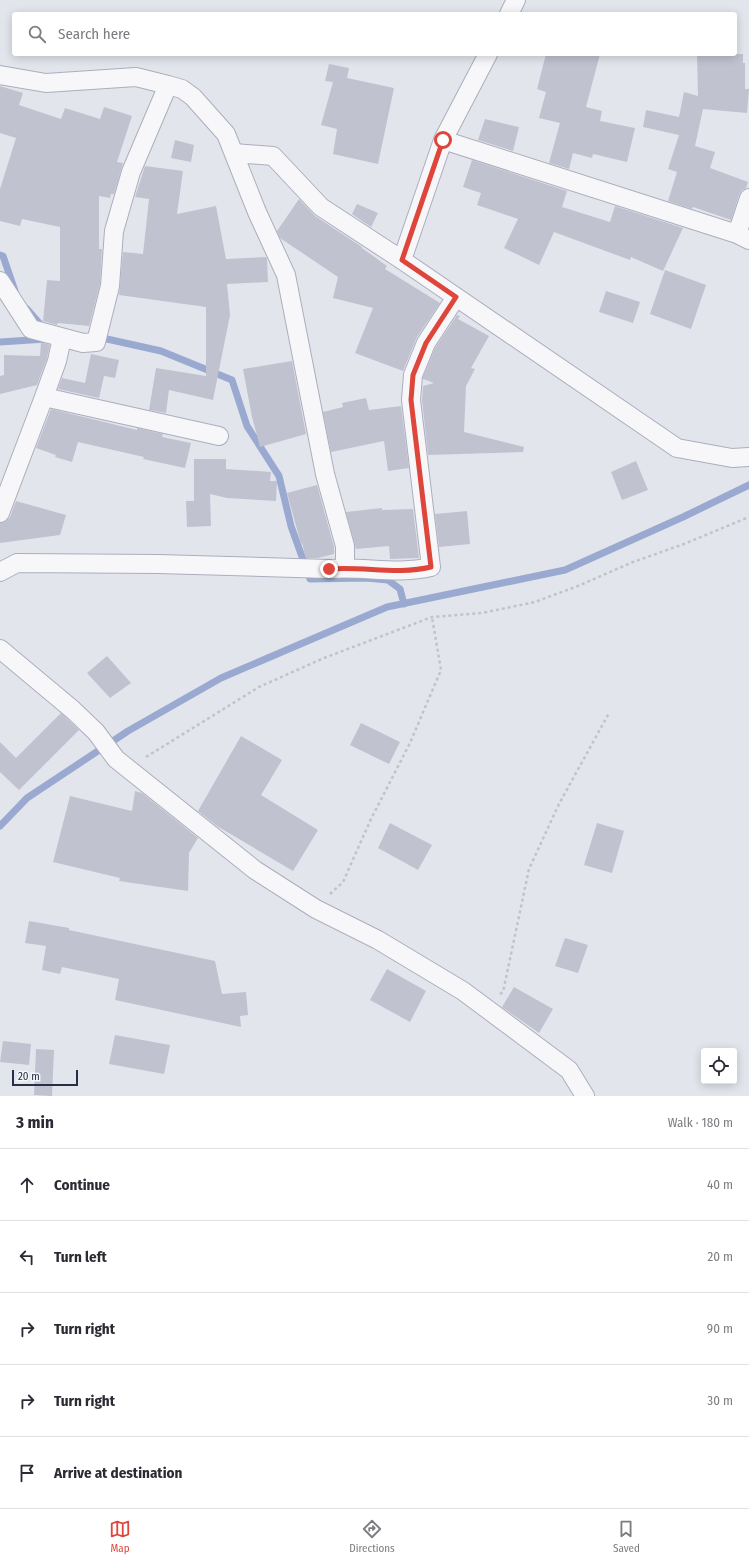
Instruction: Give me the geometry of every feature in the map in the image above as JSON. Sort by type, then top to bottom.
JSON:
[{"type":"street","points":[[510,12],[516,0]]},
{"type":"street","points":[[402,260],[443,140],[487,56]]},
{"type":"street","points":[[0,75],[46,83],[136,77],[168,85],[182,89],[193,97],[226,134],[257,212],[286,275],[325,474],[345,546],[345,568]]},
{"type":"street","points":[[0,282],[31,329],[83,343],[96,342],[110,286],[114,231],[131,172],[168,85]]},
{"type":"street","points":[[443,140],[743,237],[749,198]]},
{"type":"street","points":[[234,153],[273,156],[320,207],[402,260],[677,448],[732,458],[749,457]]},
{"type":"street","points":[[0,572],[17,563],[158,564],[322,569],[345,568],[403,572],[431,567],[411,400],[412,381],[426,343],[456,297]]},
{"type":"street","points":[[0,513],[57,361],[62,338]]},
{"type":"street","points":[[44,397],[219,436]]},
{"type":"street","points":[[0,649],[73,710],[96,732],[120,762],[255,870],[316,909],[378,940],[463,991],[569,1070],[584,1096]]},
{"type":"path","points":[[120,762],[146,757],[259,688],[324,658],[432,617],[482,613],[535,602],[749,517]]},
{"type":"path","points":[[316,909],[343,882],[371,819],[410,743],[441,670],[432,617]]},
{"type":"path","points":[[484,1006],[504,992],[529,868],[560,804],[609,714]]},
{"type":"building","points":[[737,54],[743,54],[743,63],[745,63],[745,89],[749,89],[747,113],[703,109],[695,146],[715,152],[710,168],[748,182],[746,188],[742,190],[739,195],[731,220],[693,207],[692,209],[668,201],[677,172],[668,169],[679,135],[643,127],[646,110],[679,117],[684,92],[698,96],[697,56],[737,56]]},
{"type":"building","points":[[545,56],[599,56],[586,107],[602,111],[600,121],[635,128],[627,162],[593,154],[592,158],[573,153],[569,169],[549,163],[560,123],[539,118],[546,92],[537,89]]},
{"type":"building","points":[[329,64],[349,68],[347,78],[394,88],[378,164],[333,154],[337,129],[321,125],[333,82],[325,81]]},
{"type":"building","points":[[0,86],[23,93],[19,105],[61,119],[65,108],[100,119],[104,107],[132,116],[117,162],[123,163],[114,194],[111,194],[110,198],[99,196],[99,249],[102,249],[100,284],[89,326],[58,323],[57,325],[43,321],[47,280],[60,281],[60,227],[22,219],[20,226],[0,221],[0,189],[16,138],[0,133]]},
{"type":"building","points":[[485,119],[519,127],[513,151],[478,140]]},
{"type":"building","points":[[175,140],[194,145],[191,162],[171,158]]},
{"type":"building","points":[[472,160],[567,191],[562,207],[610,222],[615,206],[683,228],[663,271],[631,257],[630,260],[554,232],[539,265],[504,248],[518,219],[477,205],[481,193],[463,187]]},
{"type":"building","points":[[145,166],[183,171],[177,214],[216,206],[226,259],[266,257],[267,259],[268,282],[227,284],[230,315],[213,400],[169,390],[166,413],[149,410],[156,368],[206,376],[206,307],[119,295],[123,252],[143,254],[149,199],[135,197]]},
{"type":"building","points":[[299,199],[315,216],[362,247],[387,266],[385,269],[440,303],[417,337],[403,371],[355,353],[373,308],[333,298],[338,277],[280,238],[277,231]]},
{"type":"building","points":[[357,204],[378,213],[371,227],[352,214]]},
{"type":"building","points":[[665,270],[706,285],[691,329],[650,314]]},
{"type":"building","points":[[606,291],[640,302],[633,323],[599,312]]},
{"type":"building","points":[[457,315],[460,316],[458,319],[489,336],[471,368],[475,369],[466,386],[464,432],[524,447],[523,452],[428,455],[422,400],[423,386],[434,383],[423,379],[423,377],[435,348]]},
{"type":"building","points":[[41,342],[50,345],[37,385],[0,394],[0,376],[4,375],[4,355],[40,356]]},
{"type":"building","points":[[91,354],[119,360],[115,378],[104,376],[99,398],[58,389],[62,378],[85,383]]},
{"type":"building","points":[[292,361],[306,434],[260,447],[252,417],[243,369]]},
{"type":"building","points":[[366,398],[369,410],[401,406],[409,468],[388,471],[384,441],[331,452],[323,412],[343,407],[342,403]]},
{"type":"building","points":[[51,409],[137,430],[137,428],[163,434],[162,437],[191,443],[185,468],[78,442],[72,462],[55,457],[56,455],[36,448]]},
{"type":"building","points":[[194,459],[226,459],[226,469],[271,472],[270,481],[277,481],[276,501],[227,498],[210,494],[211,526],[187,527],[186,501],[194,501]]},
{"type":"building","points":[[636,461],[648,490],[622,500],[611,472]]},
{"type":"building","points":[[317,485],[334,547],[334,554],[318,558],[306,558],[287,493]]},
{"type":"building","points":[[16,501],[66,515],[60,535],[0,543],[0,523],[6,521],[10,517]]},
{"type":"building","points":[[382,508],[382,510],[413,509],[419,558],[390,559],[389,546],[356,549],[346,512]]},
{"type":"building","points":[[467,511],[470,544],[439,547],[435,514]]},
{"type":"building","points":[[107,656],[131,683],[110,698],[87,673]]},
{"type":"building","points":[[61,713],[79,730],[19,790],[0,772],[0,742],[16,758]]},
{"type":"building","points":[[361,723],[400,742],[389,764],[350,745]]},
{"type":"building","points":[[241,736],[282,760],[261,795],[318,830],[293,871],[217,826],[198,811]]},
{"type":"building","points":[[135,791],[142,793],[198,838],[189,853],[188,891],[119,881],[120,878],[53,862],[70,796],[132,811]]},
{"type":"building","points":[[390,823],[432,845],[418,870],[378,848]]},
{"type":"building","points":[[597,823],[624,831],[612,873],[584,865]]},
{"type":"building","points":[[29,921],[69,928],[69,930],[215,961],[222,994],[246,992],[248,1015],[240,1016],[241,1027],[115,1000],[119,979],[62,967],[60,974],[42,970],[46,946],[25,943]]},
{"type":"building","points":[[565,938],[588,945],[578,973],[555,966]]},
{"type":"building","points":[[387,969],[426,991],[410,1022],[370,1000]]},
{"type":"building","points":[[514,987],[553,1009],[539,1033],[502,1007]]},
{"type":"building","points":[[115,1035],[170,1045],[164,1074],[109,1064]]},
{"type":"building","points":[[3,1041],[31,1044],[29,1065],[0,1062]]},
{"type":"building","points":[[36,1049],[54,1050],[52,1096],[34,1095]]},
{"type":"waterway","points":[[0,255],[3,256],[15,291]]},
{"type":"waterway","points":[[27,309],[41,325],[45,327]]},
{"type":"waterway","points":[[98,337],[161,351],[232,380],[247,426],[279,476],[291,526],[310,579],[366,578],[388,580],[400,589],[404,604]]},
{"type":"waterway","points":[[0,342],[46,339]]},
{"type":"waterway","points":[[0,826],[27,798],[128,731],[221,678],[387,607],[565,570],[683,517],[749,485]]},
{"type":"route","points":[[329,569],[345,568],[403,572],[431,567],[411,400],[413,375],[426,343],[456,297],[402,260],[443,140]]}]
